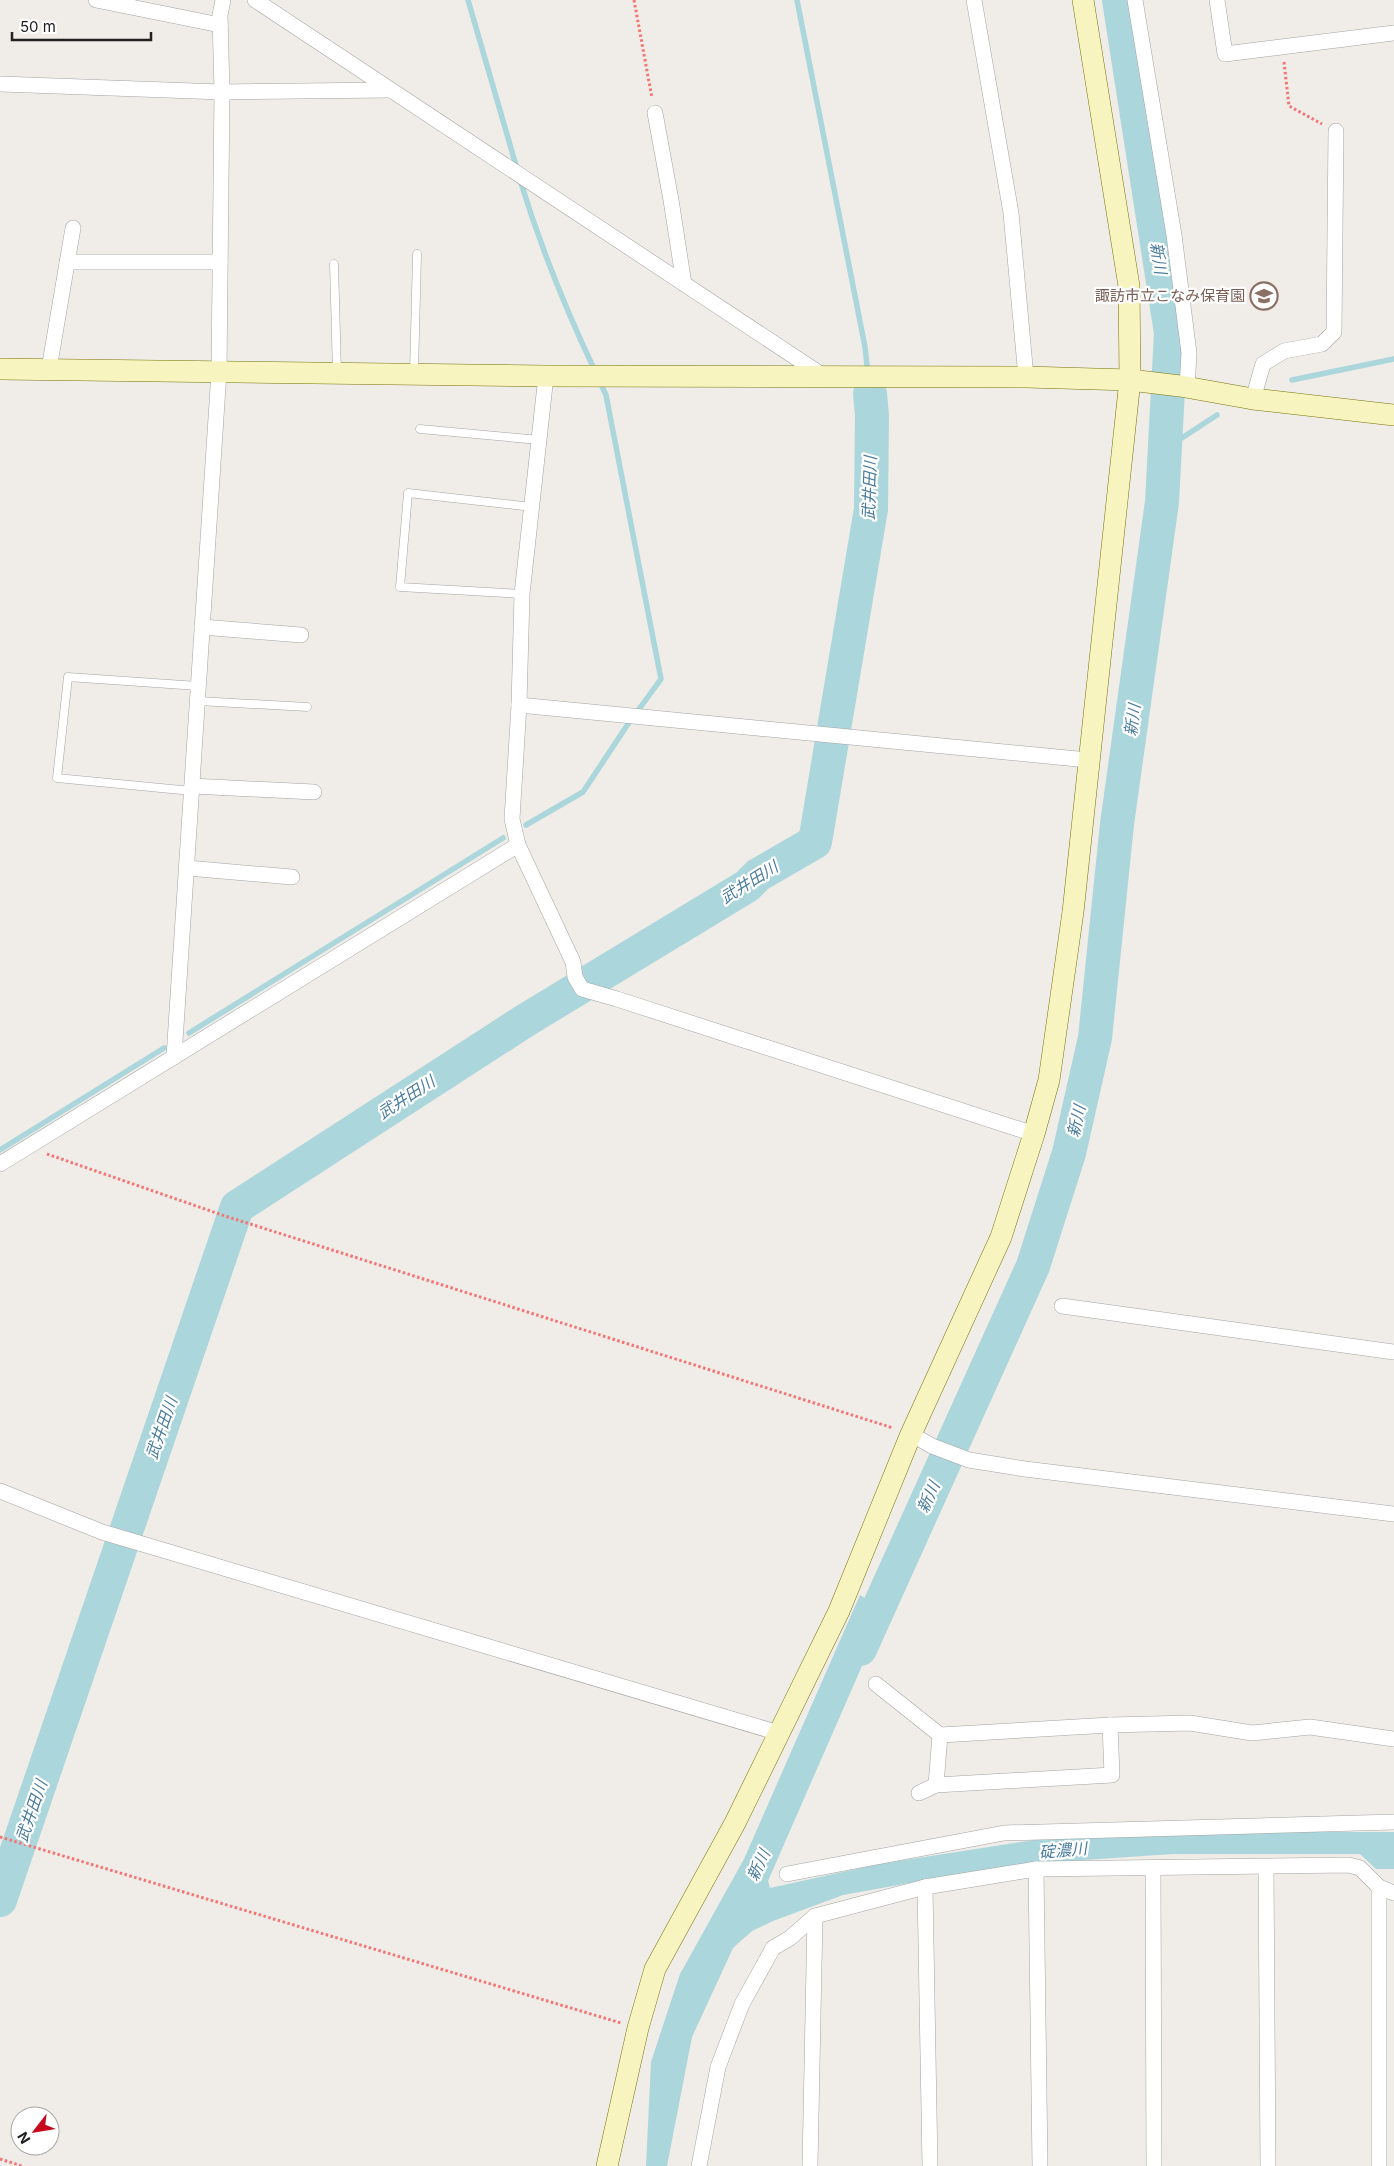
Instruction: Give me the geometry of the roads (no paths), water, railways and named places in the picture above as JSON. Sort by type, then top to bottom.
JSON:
[{"type":"street","points":[[96,0],[220,25]]},
{"type":"street","points":[[174,1057],[219,372],[222,92],[220,25],[223,0]]},
{"type":"street","points":[[255,0],[826,378]]},
{"type":"street","points":[[974,0],[1011,213],[1026,377]]},
{"type":"street","points":[[607,2166],[638,2028],[655,1969],[735,1822],[839,1611],[911,1434],[1001,1237],[1049,1080],[1072,912],[1088,760],[1101,662],[1130,380],[1129,286],[1083,0]]},
{"type":"street","points":[[1135,0],[1174,235],[1189,352],[1184,387]]},
{"type":"street","points":[[1217,0],[1225,54],[1394,33]]},
{"type":"street","points":[[0,84],[222,92],[390,90]]},
{"type":"street","points":[[655,113],[684,284]]},
{"type":"street","points":[[1253,399],[1263,364],[1284,351],[1322,344],[1334,332],[1336,131]]},
{"type":"street","points":[[49,369],[73,228]]},
{"type":"street","points":[[67,262],[220,262]]},
{"type":"street","points":[[0,368],[414,375],[826,378],[1026,377],[1130,380],[1253,399],[1394,415]]},
{"type":"street","points":[[546,376],[522,594],[519,705],[512,819],[518,845],[573,962],[578,983],[617,998],[1034,1134]]},
{"type":"street","points":[[202,626],[301,635]]},
{"type":"street","points":[[519,705],[1088,760]]},
{"type":"street","points":[[192,788],[314,792]]},
{"type":"street","points":[[0,1164],[518,845]]},
{"type":"street","points":[[187,868],[292,877]]},
{"type":"street","points":[[1062,1306],[1394,1352]]},
{"type":"street","points":[[911,1434],[932,1446],[964,1458],[1025,1469],[1393,1513]]},
{"type":"street","points":[[0,1492],[102,1532],[779,1733]]},
{"type":"street","points":[[876,1684],[940,1735],[1110,1725],[1190,1723],[1252,1733],[1310,1727],[1394,1739]]},
{"type":"street","points":[[919,1793],[936,1784],[1112,1775],[1110,1725]]},
{"type":"street","points":[[936,1784],[940,1735]]},
{"type":"street","points":[[787,1874],[1004,1833],[1394,1822]]},
{"type":"street","points":[[699,2166],[718,2067],[742,2004],[773,1948],[790,1938],[815,1916],[925,1888],[1036,1869],[1153,1869],[1349,1864],[1360,1868],[1379,1887],[1394,1893]]},
{"type":"street","points":[[1266,1867],[1268,2166]]},
{"type":"street","points":[[1036,1869],[1040,2166]]},
{"type":"street","points":[[1153,1869],[1154,2166]]},
{"type":"street","points":[[1379,1887],[1379,2166]]},
{"type":"street","points":[[925,1888],[930,2166]]},
{"type":"street","points":[[810,2166],[815,1916]]},
{"type":"lane","points":[[414,375],[417,254]]},
{"type":"lane","points":[[334,264],[337,374]]},
{"type":"lane","points":[[420,429],[539,440]]},
{"type":"lane","points":[[522,594],[400,587],[408,493],[532,507]]},
{"type":"lane","points":[[192,788],[57,778],[68,677],[307,706]]},
{"type":"water","name":"碇濃川","points":[[860,1595],[886,1611],[768,1881],[770,1888],[879,1864],[1041,1839],[1175,1832],[1394,1832],[1394,1869],[1376,1869],[1360,1854],[1173,1854],[1054,1862],[970,1872],[843,1895],[773,1921],[752,1931],[733,1948],[692,2037],[667,2166],[646,2166],[651,2062],[680,1974],[744,1859]]},
{"type":"waterway","points":[[468,0],[517,169]]},
{"type":"waterway","points":[[797,0],[865,347],[870,394]]},
{"type":"waterway","name":"新川","points":[[860,1649],[1033,1266],[1069,1153],[1095,1038],[1117,824],[1162,502],[1171,333],[1119,0]]},
{"type":"waterway","points":[[520,180],[554,277],[595,371]]},
{"type":"waterway","points":[[1292,380],[1394,359]]},
{"type":"waterway","points":[[526,825],[583,792],[626,727],[661,679],[606,395],[600,382]]},
{"type":"waterway","name":"武井田川","points":[[0,1900],[237,1207],[526,1020],[747,886],[758,875],[815,842],[871,509],[872,415],[870,394]]},
{"type":"waterway","points":[[1165,449],[1217,415]]},
{"type":"waterway","points":[[189,1033],[503,838]]},
{"type":"waterway","points":[[0,1150],[164,1048]]},
{"type":"place","name":"諏訪市立こなみ保育園","points":[[1264,296]]}]
